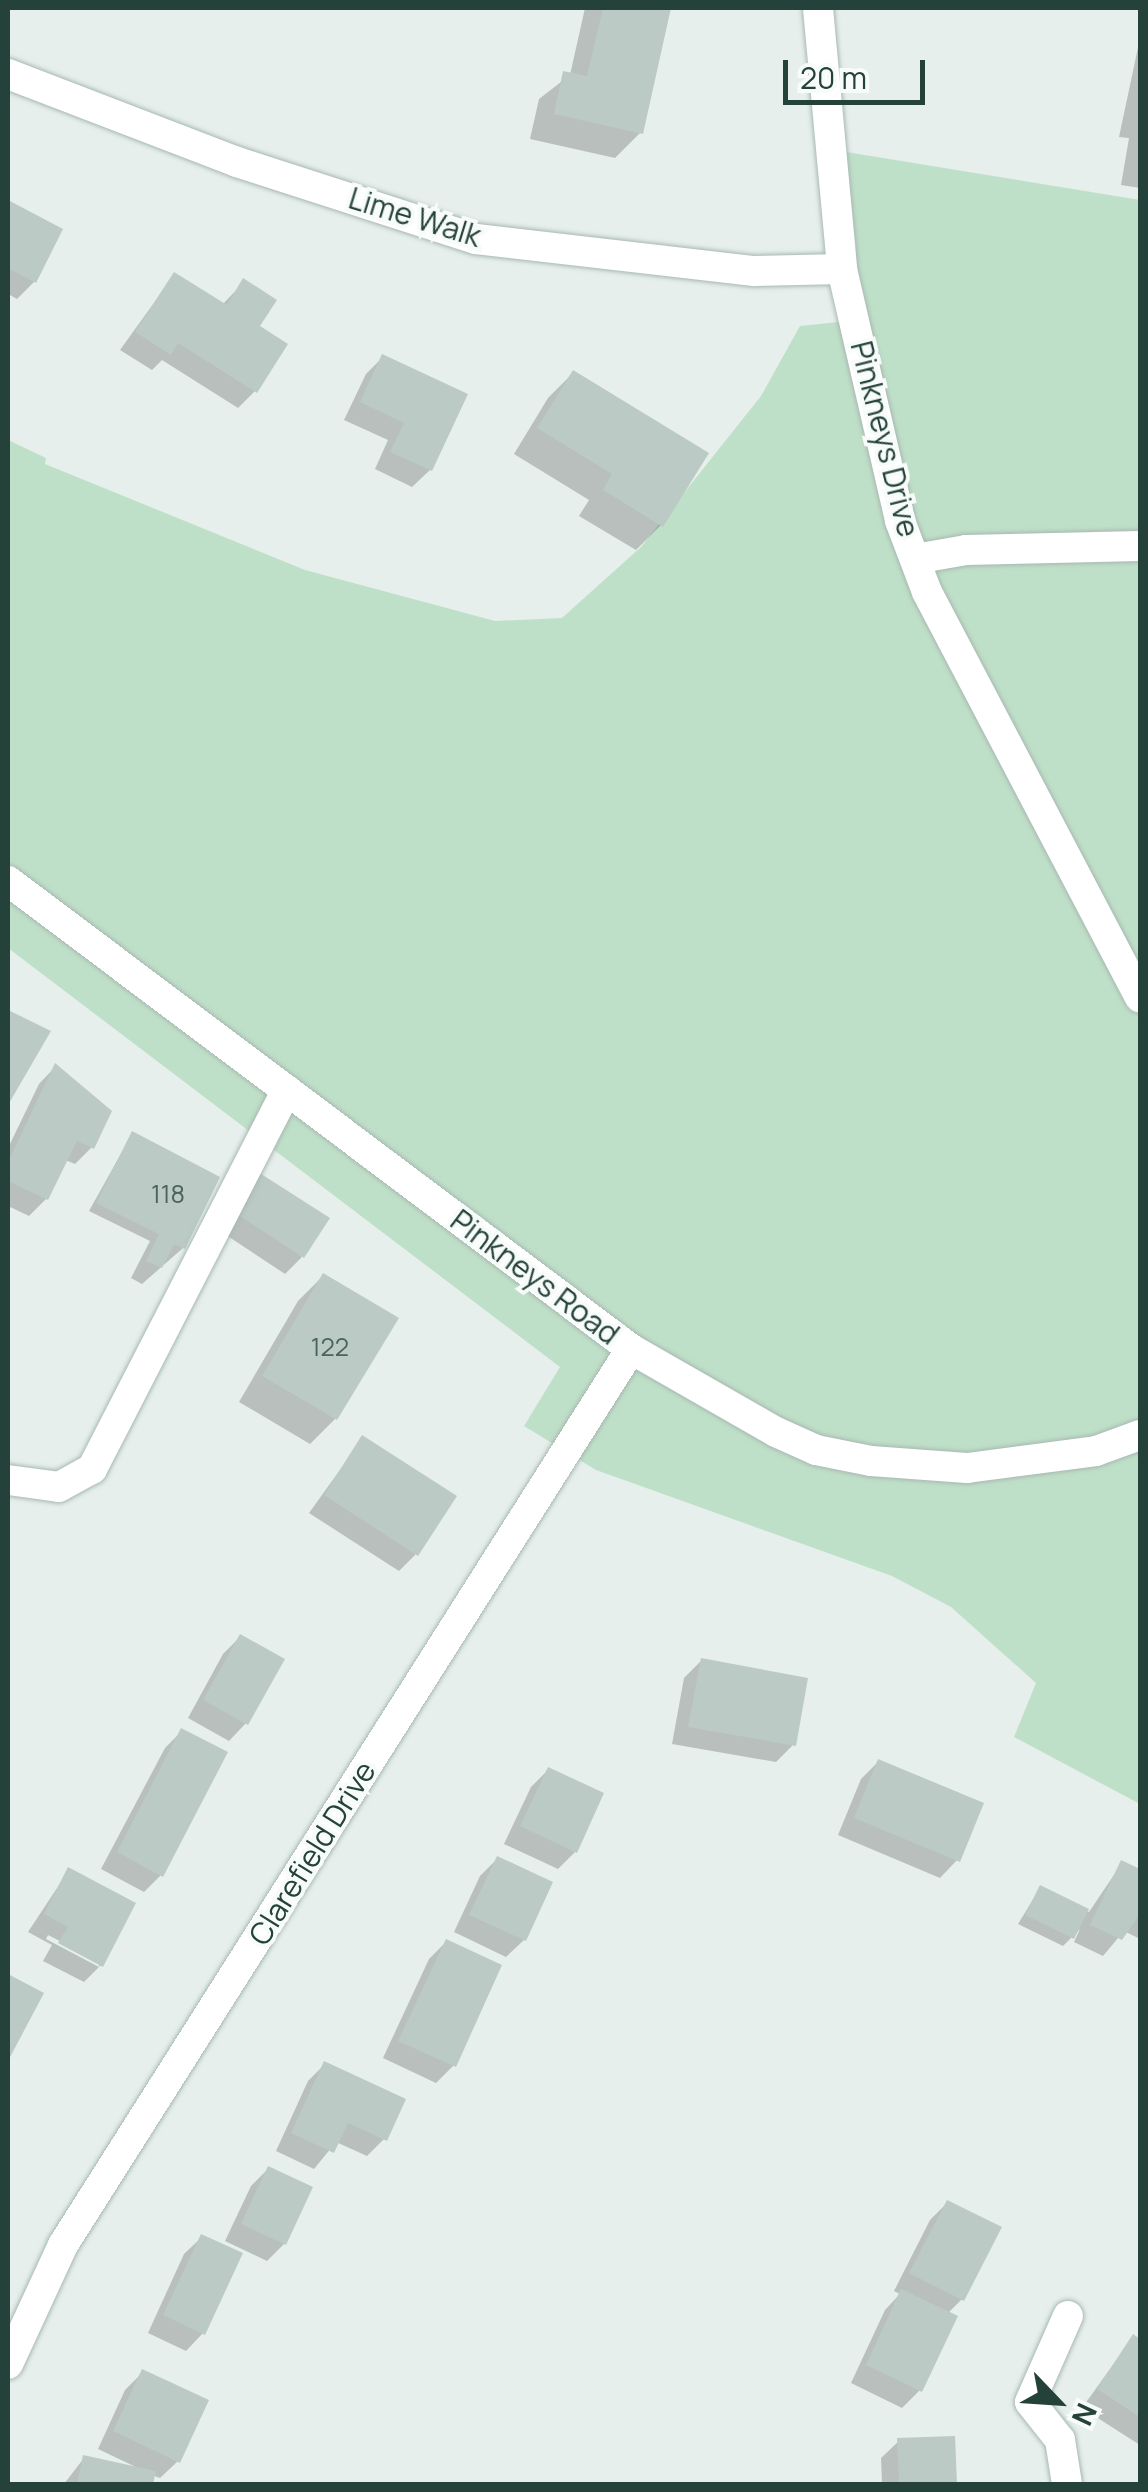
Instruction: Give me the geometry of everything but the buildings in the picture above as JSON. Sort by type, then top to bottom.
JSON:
[{"type":"street","name":"Pinkneys Drive","points":[[818,8],[842,269],[915,559],[1140,998]]},
{"type":"street","name":"Lime Walk","points":[[8,74],[237,162],[476,238],[754,271],[842,269]]},
{"type":"street","points":[[915,559],[966,550],[1140,546]]},
{"type":"street","name":"Pinkneys Road","points":[[8,881],[631,1350],[776,1432],[816,1450],[871,1461],[967,1468],[1096,1451],[1140,1435]]},
{"type":"street","points":[[8,1480],[59,1486],[92,1469],[287,1090]]},
{"type":"street","name":"Clarefield Drive","points":[[8,2364],[64,2244],[631,1350]]},
{"type":"street","points":[[1067,2484],[1060,2440],[1030,2402],[1068,2316]]},
{"type":"green space","points":[[846,152],[1140,200],[1140,1804],[1014,1737],[1036,1683],[951,1607],[892,1576],[596,1470],[524,1426],[560,1367],[8,948],[8,440],[46,458],[45,464],[305,570],[495,621],[562,618],[641,547],[761,396],[800,326],[849,321],[856,246]]}]
